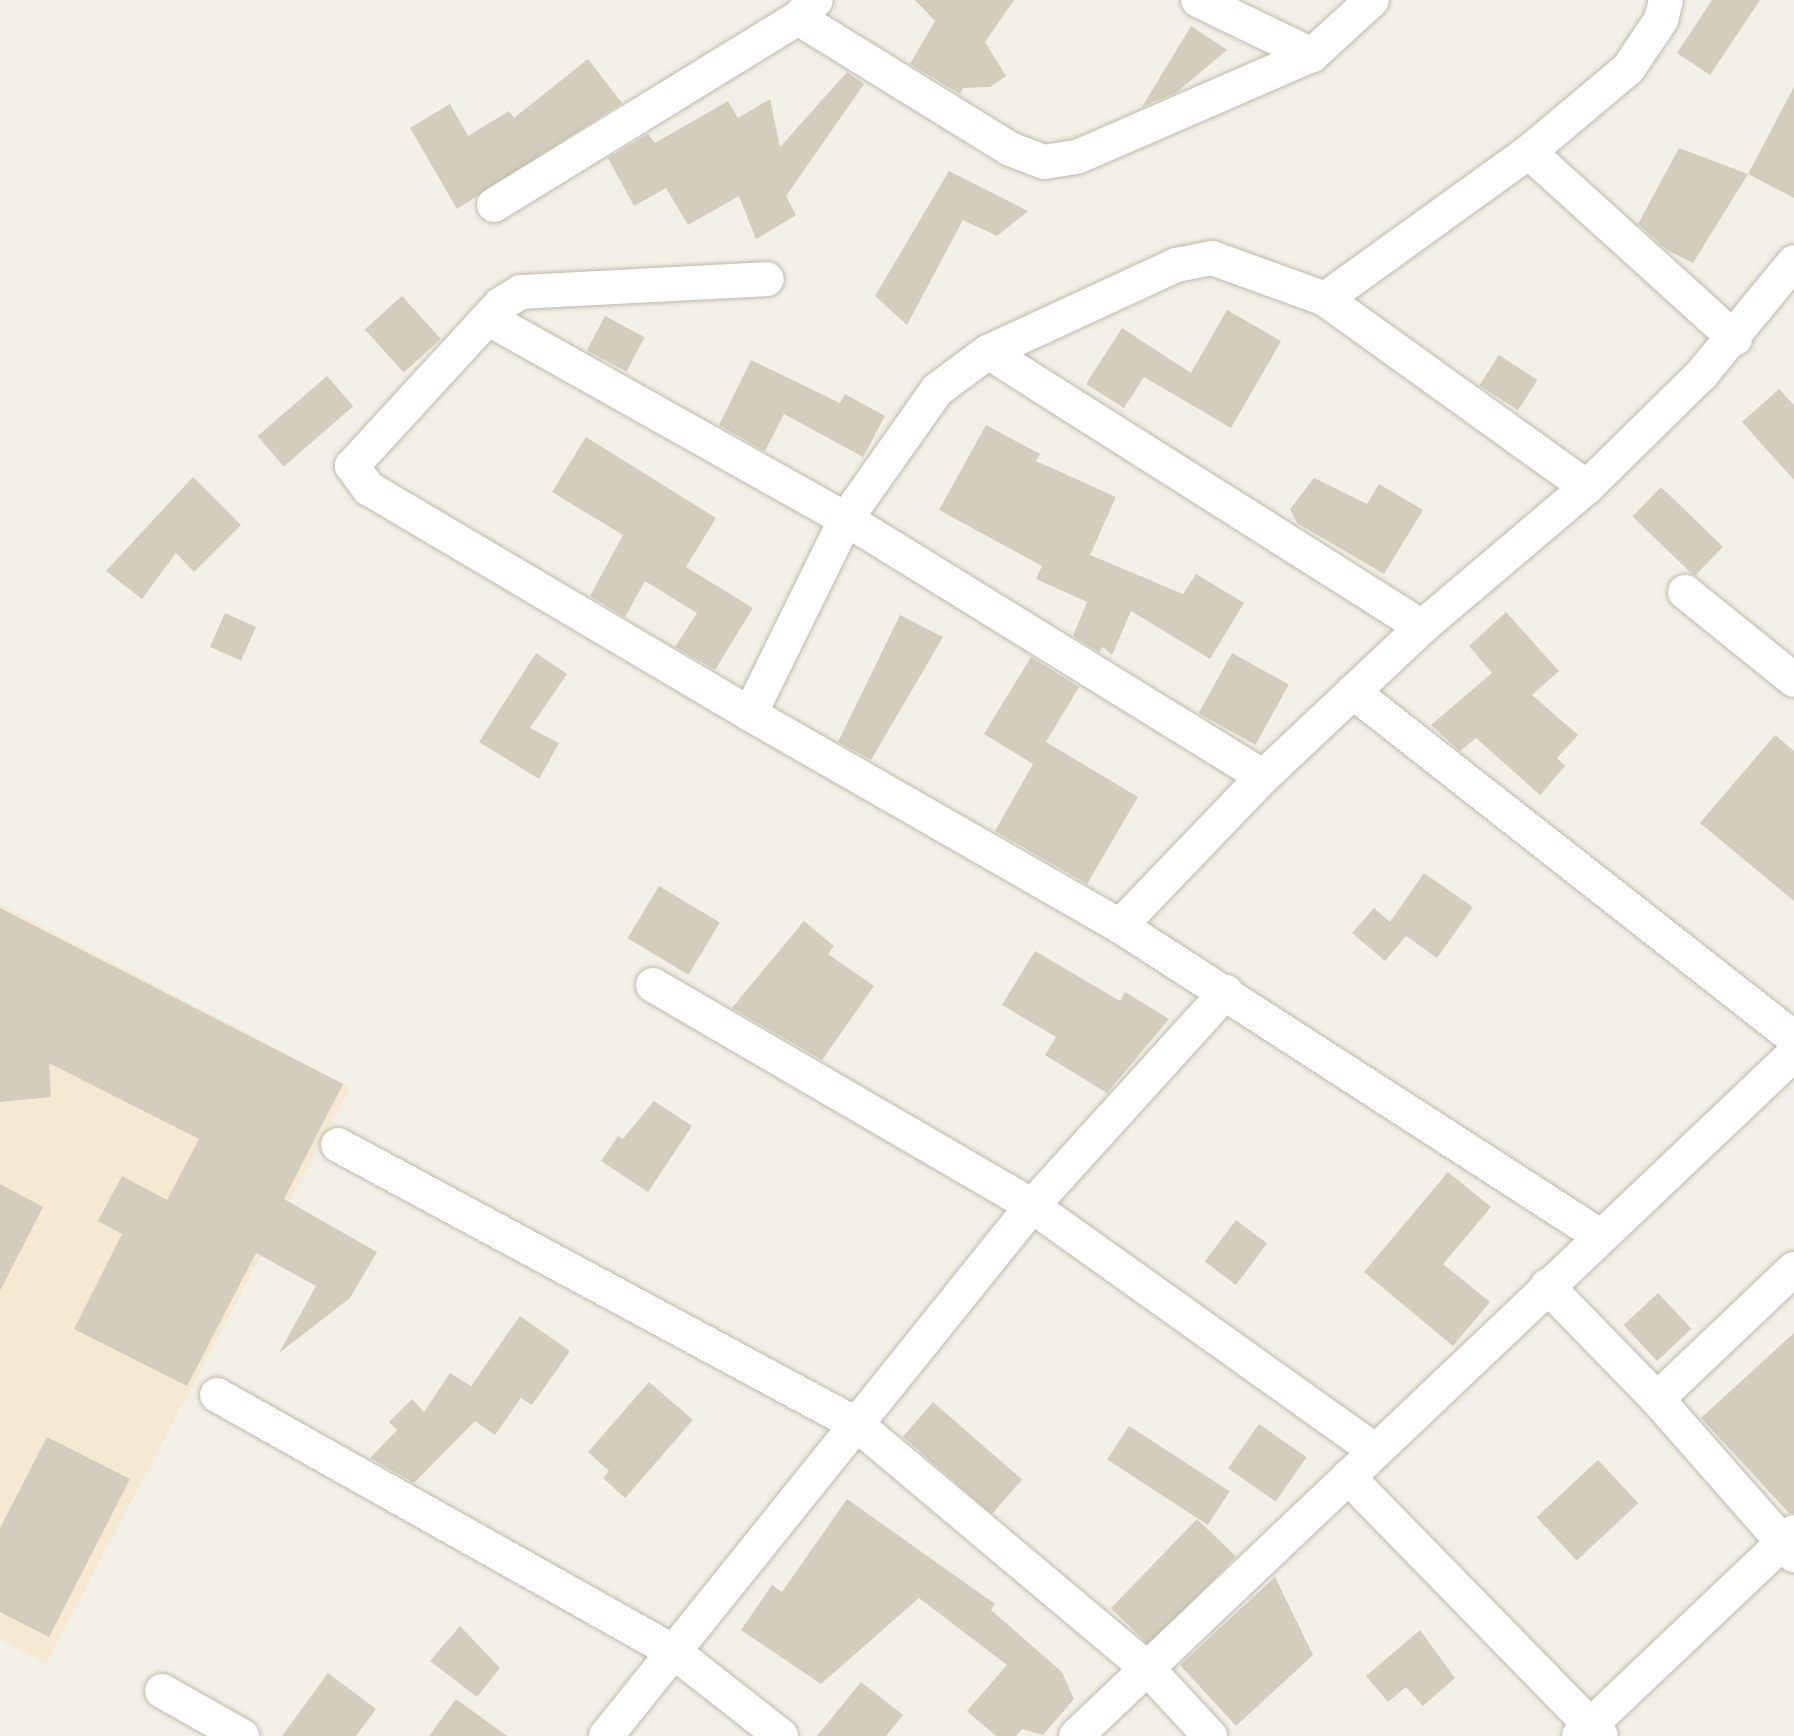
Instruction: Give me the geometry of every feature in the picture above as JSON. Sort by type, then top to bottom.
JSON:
[{"type":"street","points":[[1198,0],[1312,55]]},
{"type":"street","points":[[494,205],[807,9],[1000,144],[1044,162],[1077,157],[1312,55],[1372,0]]},
{"type":"street","points":[[1325,299],[1529,152],[1628,69],[1661,20],[1666,0]]},
{"type":"street","points":[[1529,152],[1735,339]]},
{"type":"street","points":[[750,714],[846,519],[937,390],[988,352],[1176,265],[1212,258],[1325,299],[1587,487]]},
{"type":"street","points":[[1120,926],[1263,777],[1422,627],[1587,487],[1735,339],[1794,262]]},
{"type":"street","points":[[767,279],[521,292],[489,319],[360,455],[352,466],[358,479],[750,714],[1120,926],[1600,1236]]},
{"type":"street","points":[[489,319],[846,519],[1263,777]]},
{"type":"street","points":[[988,352],[1422,627]]},
{"type":"street","points":[[1685,592],[1794,680]]},
{"type":"street","points":[[1353,692],[1794,1038]]},
{"type":"street","points":[[653,985],[1032,1206],[1375,1451]]},
{"type":"street","points":[[606,1736],[1032,1206],[1226,992]]},
{"type":"street","points":[[1076,1736],[1794,1054]]},
{"type":"street","points":[[338,1145],[856,1424],[1147,1668],[1210,1736]]},
{"type":"street","points":[[1657,1399],[1794,1269]]},
{"type":"street","points":[[1348,1477],[1590,1732],[1790,1544],[1657,1399],[1547,1286]]},
{"type":"street","points":[[217,1395],[674,1652],[781,1736]]},
{"type":"street","points":[[162,1691],[242,1736]]},
{"type":"shaded area","points":[[0,904],[350,1087],[46,1663],[0,1639]]},
{"type":"building","points":[[915,0],[1014,0],[985,42],[1006,76],[990,87],[963,88],[960,94],[910,64],[935,21]]},
{"type":"building","points":[[1712,0],[1760,0],[1710,75],[1677,53]]},
{"type":"building","points":[[1191,26],[1227,50],[1177,92],[1142,107]]},
{"type":"building","points":[[588,59],[622,103],[457,209],[410,128],[450,104],[468,136],[509,111],[514,118]]},
{"type":"building","points":[[847,72],[864,84],[786,196],[796,215],[756,239],[739,196],[688,225],[666,188],[634,206],[608,158],[648,134],[655,143],[728,101],[738,118],[770,99],[780,147]]},
{"type":"building","points":[[1794,87],[1794,198],[1748,174]]},
{"type":"building","points":[[1679,148],[1748,174],[1693,263],[1667,250],[1638,224]]},
{"type":"building","points":[[949,171],[1028,211],[997,236],[963,220],[907,325],[875,296]]},
{"type":"building","points":[[402,296],[441,339],[404,373],[365,329]]},
{"type":"building","points":[[1227,310],[1281,341],[1231,428],[1144,377],[1124,408],[1086,384],[1122,328],[1191,373]]},
{"type":"building","points":[[605,316],[645,337],[626,372],[587,350]]},
{"type":"building","points":[[1499,355],[1538,380],[1518,410],[1479,385]]},
{"type":"building","points":[[751,360],[840,403],[845,394],[885,416],[863,457],[784,414],[765,451],[719,425]]},
{"type":"building","points":[[327,376],[353,406],[284,467],[258,436]]},
{"type":"building","points":[[1779,389],[1794,405],[1794,480],[1742,422]]},
{"type":"building","points":[[986,425],[1040,454],[1036,461],[1116,497],[1090,555],[1183,594],[1196,574],[1244,603],[1210,659],[1131,611],[1112,655],[1103,647],[1099,652],[1073,636],[1087,602],[1036,579],[1042,566],[939,510]]},
{"type":"building","points":[[586,437],[716,518],[686,567],[753,608],[715,670],[675,647],[697,613],[645,581],[625,617],[590,596],[623,535],[552,492]]},
{"type":"building","points":[[193,477],[241,525],[194,572],[176,553],[142,599],[106,571]]},
{"type":"building","points":[[1314,478],[1367,504],[1379,484],[1423,510],[1384,574],[1297,523],[1290,509]]},
{"type":"building","points":[[1661,487],[1723,547],[1694,576],[1633,516]]},
{"type":"building","points":[[1506,612],[1559,671],[1532,695],[1578,735],[1557,758],[1565,766],[1540,795],[1476,738],[1460,751],[1431,725],[1492,673],[1469,646]]},
{"type":"building","points":[[225,613],[256,627],[241,661],[210,647]]},
{"type":"building","points":[[900,615],[943,637],[871,760],[838,742]]},
{"type":"building","points":[[536,653],[567,674],[530,728],[559,743],[539,779],[479,742]]},
{"type":"building","points":[[1232,653],[1289,685],[1255,745],[1199,713]]},
{"type":"building","points":[[1031,657],[1079,687],[1046,742],[1138,797],[1087,884],[995,831],[1033,764],[984,734]]},
{"type":"building","points":[[1775,735],[1794,751],[1794,901],[1700,823]]},
{"type":"building","points":[[1424,873],[1473,907],[1437,958],[1406,936],[1385,961],[1352,933],[1374,908],[1390,922]]},
{"type":"building","points":[[659,886],[720,923],[688,975],[628,938]]},
{"type":"building","points":[[0,908],[343,1084],[284,1199],[377,1252],[350,1298],[279,1353],[316,1286],[256,1253],[187,1386],[74,1329],[122,1234],[98,1221],[122,1176],[167,1200],[199,1139],[49,1063],[51,1097],[0,1102]]},
{"type":"building","points":[[804,921],[834,946],[828,954],[874,986],[822,1060],[732,1008]]},
{"type":"building","points":[[1035,951],[1120,1001],[1125,992],[1169,1019],[1107,1093],[1045,1055],[1056,1037],[1002,1005]]},
{"type":"building","points":[[654,1101],[692,1126],[648,1192],[601,1161],[618,1136],[623,1139]]},
{"type":"building","points":[[1448,1172],[1491,1207],[1443,1264],[1490,1302],[1453,1346],[1364,1272]]},
{"type":"building","points":[[0,1184],[43,1207],[0,1291]]},
{"type":"building","points":[[1236,1220],[1267,1243],[1236,1285],[1205,1262]]},
{"type":"building","points":[[1658,1293],[1691,1329],[1657,1361],[1624,1325]]},
{"type":"building","points":[[520,1316],[570,1351],[532,1405],[521,1398],[495,1435],[475,1421],[414,1483],[370,1458],[397,1430],[389,1422],[412,1399],[424,1412],[450,1373],[471,1386]]},
{"type":"building","points":[[1794,1333],[1794,1513],[1789,1513],[1701,1418]]},
{"type":"building","points":[[649,1382],[693,1420],[625,1498],[603,1478],[609,1471],[588,1452]]},
{"type":"building","points":[[933,1402],[1022,1479],[992,1514],[903,1437]]},
{"type":"building","points":[[1259,1424],[1307,1457],[1276,1502],[1228,1468]]},
{"type":"building","points":[[1129,1426],[1230,1491],[1208,1525],[1107,1460]]},
{"type":"building","points":[[47,1437],[130,1479],[49,1637],[0,1612],[0,1528]]},
{"type":"building","points":[[1598,1460],[1638,1503],[1577,1560],[1537,1517]]},
{"type":"building","points":[[847,1499],[995,1604],[991,1610],[1062,1672],[1074,1699],[1043,1735],[1022,1729],[1016,1736],[996,1736],[967,1711],[1007,1665],[919,1598],[821,1684],[741,1630],[772,1585],[782,1592]]},
{"type":"building","points":[[1197,1519],[1236,1557],[1150,1646],[1111,1608]]},
{"type":"building","points":[[1275,1577],[1313,1655],[1236,1726],[1180,1665]]},
{"type":"building","points":[[460,1626],[500,1668],[477,1697],[430,1661]]},
{"type":"building","points":[[1420,1630],[1455,1678],[1423,1706],[1406,1687],[1388,1702],[1366,1676]]},
{"type":"building","points":[[328,1673],[376,1709],[356,1736],[282,1736]]},
{"type":"building","points":[[861,1682],[903,1715],[886,1736],[817,1736]]},
{"type":"building","points":[[456,1699],[507,1736],[429,1736]]}]
